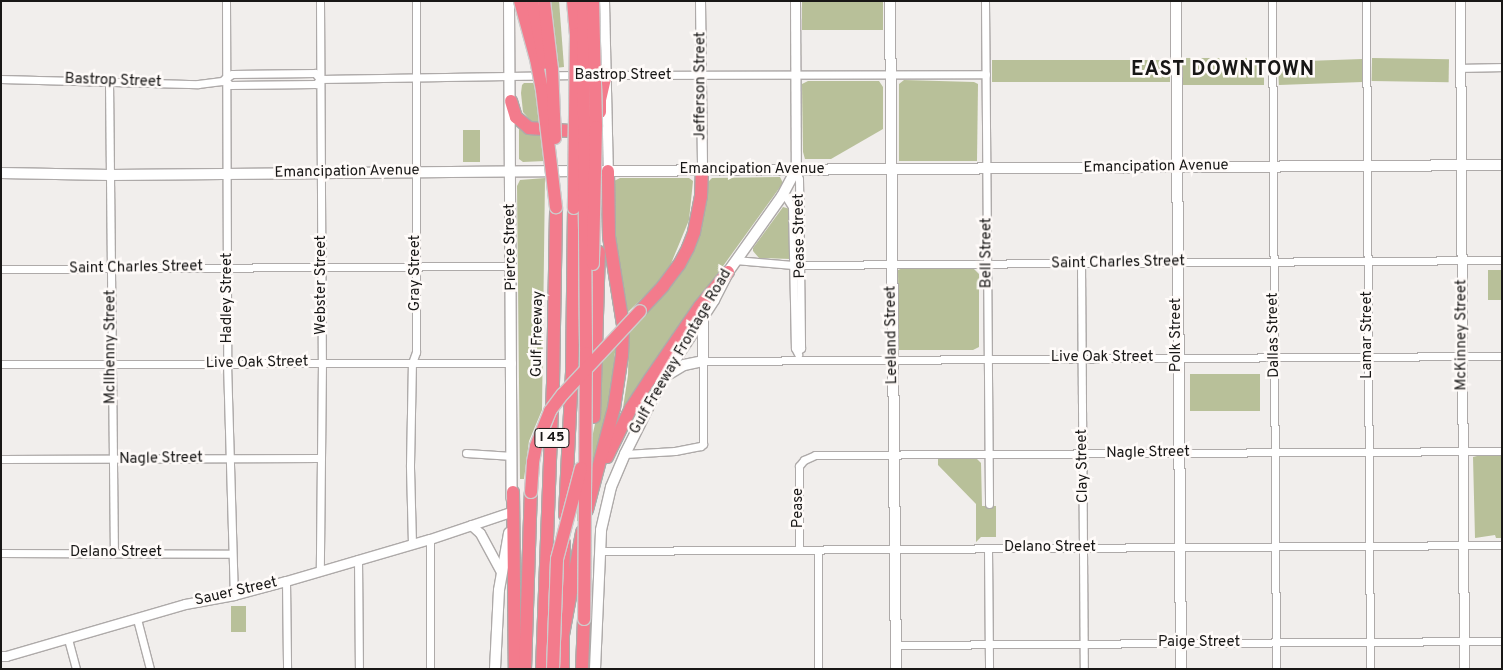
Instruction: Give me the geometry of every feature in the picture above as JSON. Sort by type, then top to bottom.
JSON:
[{"type":"highway","points":[[520,1],[540,82],[556,207]]},
{"type":"highway","name":"Gulf Freeway","points":[[532,1],[544,59],[556,143],[553,393],[542,669]]},
{"type":"highway","points":[[544,1],[553,77],[556,143]]},
{"type":"highway","name":"I 45","points":[[563,669],[564,559],[572,372],[576,34],[573,1]]},
{"type":"highway","points":[[582,669],[586,353],[583,1]]},
{"type":"highway","points":[[586,353],[592,308],[595,198],[596,89],[593,1]]},
{"type":"highway","points":[[563,635],[576,557],[617,392],[622,354],[623,325],[609,236],[600,140],[600,100],[606,75]]},
{"type":"highway","points":[[511,102],[516,117],[529,128],[594,132],[600,140]]},
{"type":"highway","points":[[526,669],[531,492],[534,454],[550,411],[562,394],[663,286],[679,265],[694,232],[701,196],[702,170]]},
{"type":"highway","name":"I 45","points":[[553,669],[557,559],[594,418],[604,171]]},
{"type":"highway","points":[[595,482],[639,395],[700,306],[728,272]]},
{"type":"highway","points":[[513,492],[514,669]]},
{"type":"main road","name":"Pierce Street","points":[[509,1],[513,492]]},
{"type":"main road","name":"Leeland Street","points":[[890,1],[896,669]]},
{"type":"main road","name":"Polk Street","points":[[1176,1],[1177,357],[1181,669]]},
{"type":"main road","name":"Emancipation Avenue","points":[[1,173],[110,175],[321,174],[891,168],[1502,165]]},
{"type":"main road","name":"Gulf Freeway Frontage Road","points":[[595,669],[599,551],[605,508],[625,454],[644,411],[661,382],[703,317],[728,272],[784,194],[796,170]]},
{"type":"main road","points":[[661,382],[675,368],[703,361],[703,317]]},
{"type":"main road","points":[[495,669],[497,617],[502,572],[508,544],[513,492]]},
{"type":"street","name":"Hadley Street","points":[[226,1],[224,79],[228,173],[227,363],[234,595]]},
{"type":"street","name":"Webster Street","points":[[320,1],[322,268],[320,570]]},
{"type":"street","name":"Gray Street","points":[[412,544],[410,465],[412,362],[416,352],[416,1]]},
{"type":"street","points":[[604,1],[606,75],[604,171]]},
{"type":"street","name":"Jefferson Street","points":[[700,1],[702,170]]},
{"type":"street","name":"Pease Street","points":[[795,1],[796,170],[799,179],[797,265]]},
{"type":"street","name":"Bell Street","points":[[985,1],[989,504]]},
{"type":"street","name":"Dallas Street","points":[[1272,1],[1271,166],[1276,669]]},
{"type":"street","name":"Lamar Street","points":[[1366,1],[1370,669]]},
{"type":"street","name":"McKinney Street","points":[[1460,1],[1464,669]]},
{"type":"street","points":[[1460,68],[1502,67]]},
{"type":"street","name":"Bastrop Street","points":[[1,79],[198,84],[222,81],[232,74],[315,73],[320,79]]},
{"type":"street","name":"Bastrop Street","points":[[320,79],[606,75],[986,74]]},
{"type":"street","name":"Bastrop Street","points":[[224,79],[230,85],[316,84],[320,79]]},
{"type":"street","name":"McIlhenny Street","points":[[109,81],[113,364],[111,460],[114,553]]},
{"type":"street","name":"Pease Street","points":[[784,194],[792,207],[797,265],[801,348],[798,351],[798,359]]},
{"type":"street","name":"Saint Charles Street","points":[[736,260],[797,265],[1502,260]]},
{"type":"street","name":"Clay Street","points":[[1081,264],[1084,669]]},
{"type":"street","name":"Saint Charles Street","points":[[1,270],[512,266]]},
{"type":"street","name":"Live Oak Street","points":[[703,361],[1502,356]]},
{"type":"street","points":[[625,454],[675,451],[703,444],[703,361]]},
{"type":"street","name":"Live Oak Street","points":[[1,364],[512,363]]},
{"type":"street","name":"Nagle Street","points":[[799,466],[804,460],[815,455],[1502,451]]},
{"type":"street","points":[[466,453],[512,456]]},
{"type":"street","name":"Nagle Street","points":[[1,459],[322,458]]},
{"type":"street","name":"Pease","points":[[798,550],[799,466]]},
{"type":"street","name":"Sauer Street","points":[[1,656],[68,639],[185,604],[234,595],[286,581],[430,539],[510,512]]},
{"type":"street","points":[[471,525],[480,533],[502,572]]},
{"type":"street","points":[[430,539],[430,669]]},
{"type":"street","name":"Delano Street","points":[[599,551],[1502,545]]},
{"type":"street","points":[[988,549],[989,669]]},
{"type":"street","points":[[818,550],[818,669]]},
{"type":"street","name":"Delano Street","points":[[1,553],[232,554]]},
{"type":"street","points":[[358,559],[359,669]]},
{"type":"street","points":[[286,581],[287,669]]},
{"type":"street","points":[[137,619],[150,669]]},
{"type":"street","points":[[68,639],[76,669]]},
{"type":"street","name":"Paige Street","points":[[896,645],[1502,641]]},
{"type":"green space","points":[[547,1],[559,1],[564,67],[555,68]]},
{"type":"green space","points":[[802,1],[883,1],[883,30],[802,30]]},
{"type":"green space","points":[[1181,58],[1264,58],[1264,85],[1181,85]]},
{"type":"green space","points":[[1372,58],[1449,59],[1449,82],[1372,81]]},
{"type":"green space","points":[[1362,59],[1363,82],[1279,85],[1278,62]]},
{"type":"green space","points":[[992,60],[1170,60],[1170,82],[992,82]]},
{"type":"green space","points":[[904,80],[974,82],[978,84],[977,161],[899,161],[899,84]]},
{"type":"green space","points":[[808,81],[879,81],[883,87],[883,129],[831,159],[805,159],[803,152],[802,84]]},
{"type":"green space","points":[[524,83],[535,83],[541,125],[531,121],[523,112],[521,93]]},
{"type":"green space","points":[[519,129],[533,135],[542,135],[545,161],[523,162],[519,159]]},
{"type":"green space","points":[[463,130],[480,130],[480,162],[463,162]]},
{"type":"green space","points":[[780,177],[783,183],[700,298],[626,409],[623,408],[628,375],[629,328],[679,276],[688,259],[705,205],[708,182],[712,178]]},
{"type":"green space","points":[[545,178],[542,410],[529,441],[524,479],[520,479],[517,186],[520,180]]},
{"type":"green space","points":[[620,178],[689,178],[693,181],[689,220],[670,266],[655,286],[628,312],[614,229],[614,181]]},
{"type":"green space","points":[[783,207],[790,209],[790,259],[759,258],[753,251],[753,248]]},
{"type":"green space","points":[[972,267],[979,274],[979,347],[973,350],[899,350],[898,270],[903,268]]},
{"type":"green space","points":[[1488,270],[1502,270],[1502,300],[1488,300]]},
{"type":"green space","points":[[616,342],[612,383],[607,408],[579,521],[577,521],[578,491],[596,419],[600,360]]},
{"type":"green space","points":[[1190,374],[1260,374],[1260,411],[1190,411]]},
{"type":"green space","points":[[1502,456],[1502,538],[1496,538],[1495,535],[1475,538],[1473,457]]},
{"type":"green space","points":[[938,459],[977,459],[981,463],[982,506],[996,506],[996,537],[981,537],[976,542],[976,504],[938,465]]},
{"type":"green space","points":[[231,606],[246,606],[246,632],[231,632]]},
{"type":"district","name":"EAST DOWNTOWN","points":[[1223,70]]}]
